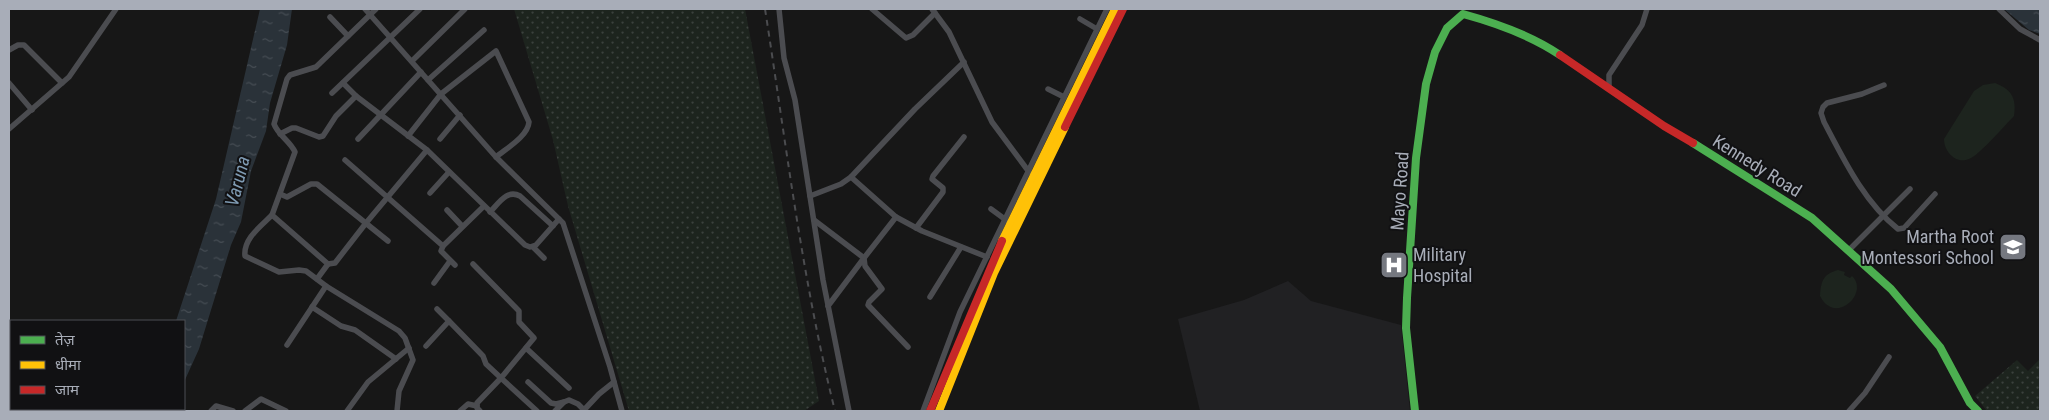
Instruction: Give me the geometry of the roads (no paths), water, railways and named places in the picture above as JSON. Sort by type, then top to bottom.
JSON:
[{"type":"street","points":[[9,129],[74,72],[116,9]]},
{"type":"street","points":[[365,9],[496,157],[559,219],[566,231],[622,411]]},
{"type":"street","points":[[376,9],[316,67],[290,75],[287,79],[274,124],[295,152],[272,215],[250,238],[244,253],[245,256],[280,272],[303,270],[399,331],[405,338],[413,360],[399,391],[397,411]]},
{"type":"street","points":[[332,93],[420,9]]},
{"type":"street","points":[[779,9],[784,58],[795,100],[828,306],[849,411]]},
{"type":"street","points":[[872,9],[906,38],[913,35],[934,11],[964,62],[992,122],[1029,172]]},
{"type":"street","points":[[923,411],[960,312],[1108,9]]},
{"type":"street","points":[[930,411],[991,272],[1083,72],[1115,9]]},
{"type":"street","points":[[939,411],[991,272],[1123,9]]},
{"type":"street","points":[[1609,89],[1609,74],[1642,25],[1647,9]]},
{"type":"street","points":[[1999,9],[2020,29],[2040,40]]},
{"type":"street","points":[[412,61],[463,10]]},
{"type":"street","name":"Kennedy Road","points":[[1463,14],[1488,21],[1550,48],[1664,126],[1743,173],[1812,218],[1891,289],[1920,322],[1940,347],[1970,402],[1978,411]]},
{"type":"street","name":"Mayo Road","points":[[1415,411],[1406,326],[1421,110],[1425,83],[1439,44],[1453,21],[1463,14]]},
{"type":"street","points":[[330,17],[348,36]]},
{"type":"street","points":[[1080,19],[1097,29]]},
{"type":"street","points":[[428,80],[484,30]]},
{"type":"street","points":[[9,50],[18,45],[24,46],[62,83]]},
{"type":"street","points":[[408,136],[441,94],[496,51],[529,122],[527,130],[523,135],[496,157]]},
{"type":"street","points":[[810,196],[841,184],[851,177],[915,109],[964,62]]},
{"type":"street","points":[[358,139],[421,72]]},
{"type":"street","points":[[343,82],[356,96],[427,150],[525,245],[533,247],[544,258]]},
{"type":"street","points":[[9,83],[32,110]]},
{"type":"street","points":[[1884,85],[1862,94],[1827,103],[1821,113],[1829,132],[1859,184],[1882,215],[1898,229],[1903,229],[1935,194]]},
{"type":"street","points":[[1048,89],[1064,97]]},
{"type":"street","points":[[280,134],[296,128],[319,137],[323,136],[336,116],[356,96]]},
{"type":"street","points":[[440,139],[460,115]]},
{"type":"street","points":[[916,228],[943,192],[943,188],[932,179],[933,176],[964,137]]},
{"type":"street","points":[[317,279],[328,264],[334,263],[427,150]]},
{"type":"street","points":[[345,160],[443,246]]},
{"type":"street","points":[[430,193],[449,172]]},
{"type":"street","points":[[851,177],[896,217],[916,228],[987,257]]},
{"type":"street","points":[[280,194],[287,197],[311,184],[317,184],[388,241]]},
{"type":"street","points":[[1849,250],[1910,189]]},
{"type":"street","points":[[490,212],[508,194],[514,193],[520,196],[553,226]]},
{"type":"street","points":[[434,283],[453,263],[441,251],[443,246],[484,206]]},
{"type":"street","points":[[991,209],[1006,220]]},
{"type":"street","points":[[447,210],[462,226]]},
{"type":"street","points":[[272,215],[328,264]]},
{"type":"street","points":[[828,306],[896,217]]},
{"type":"street","points":[[533,247],[559,219]]},
{"type":"street","points":[[814,220],[864,258],[865,266],[882,289],[868,305],[908,347]]},
{"type":"street","points":[[930,297],[961,247]]},
{"type":"street","points":[[460,411],[468,404],[478,408],[534,338],[519,322],[519,311],[473,264]]},
{"type":"street","points":[[287,345],[326,286]]},
{"type":"street","points":[[312,307],[341,326],[355,330],[396,359]]},
{"type":"street","points":[[438,309],[483,356],[486,364],[537,411]]},
{"type":"street","points":[[426,346],[449,321]]},
{"type":"street","points":[[347,411],[368,382],[409,348]]},
{"type":"street","points":[[526,348],[569,388]]},
{"type":"street","points":[[1849,411],[1865,393],[1889,357]]},
{"type":"street","points":[[528,382],[551,403],[556,404],[572,400],[585,411],[614,382]]},
{"type":"street","points":[[244,411],[261,399],[286,411]]},
{"type":"street","points":[[555,411],[564,402]]},
{"type":"street","points":[[211,411],[216,406],[220,406],[233,411]]},
{"type":"water","name":"Varuna","points":[[260,9],[292,9],[287,45],[270,103],[266,131],[251,171],[241,222],[231,245],[199,349],[185,380],[185,320],[176,320],[216,199]]},
{"type":"water","points":[[2004,9],[2040,9],[2040,34],[2029,30]]},
{"type":"railway","points":[[765,9],[804,261],[823,361],[835,411]]},
{"type":"place","name":"Martha Root Montessori School","points":[[2013,247]]},
{"type":"place","name":"Military Hospital","points":[[1394,265]]}]
